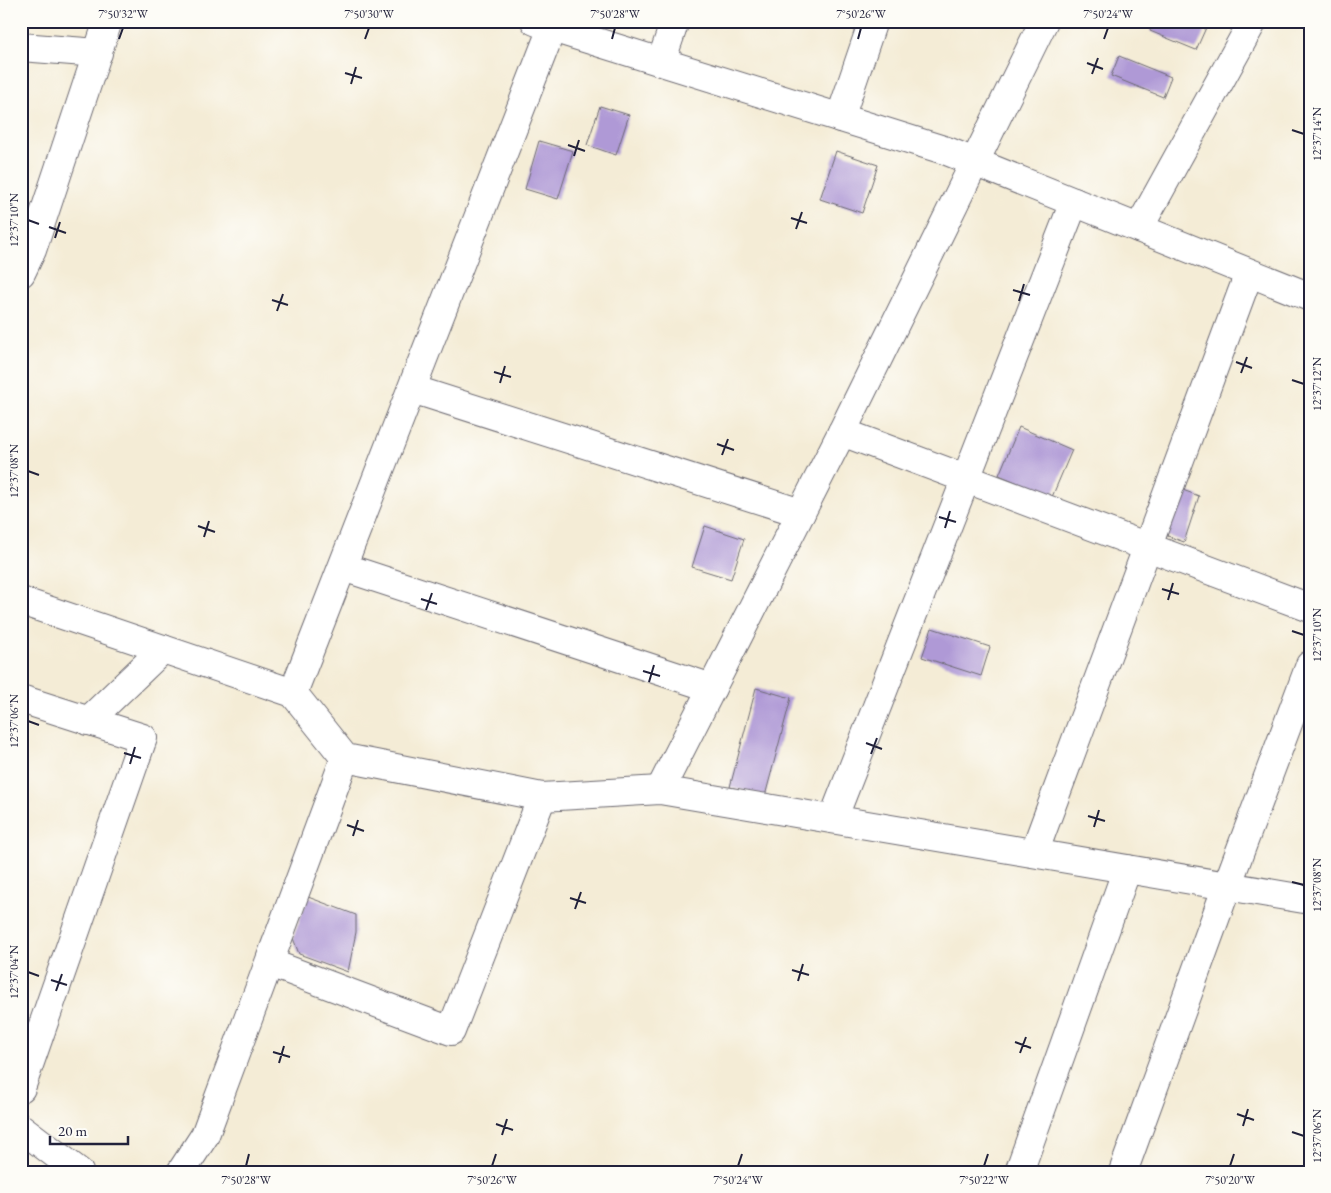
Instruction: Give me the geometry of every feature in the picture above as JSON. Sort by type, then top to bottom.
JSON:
[{"type":"street","points":[[25,257],[108,21]]},
{"type":"street","points":[[661,62],[675,21]]},
{"type":"street","points":[[840,118],[873,21]]},
{"type":"street","points":[[660,790],[842,432],[1044,21]]},
{"type":"street","points":[[1139,228],[1253,21]]},
{"type":"street","points":[[293,693],[412,389],[543,25],[948,151],[1310,297]]},
{"type":"street","points":[[21,47],[98,53]]},
{"type":"street","points":[[834,819],[1074,202]]},
{"type":"street","points":[[1034,853],[1248,272]]},
{"type":"street","points":[[412,389],[800,513]]},
{"type":"street","points":[[842,432],[1310,608]]},
{"type":"street","points":[[343,567],[712,688]]},
{"type":"street","points":[[21,601],[293,693],[345,758],[542,797],[660,790],[1310,900]]},
{"type":"street","points":[[88,721],[163,649]]},
{"type":"street","points":[[1123,1172],[1310,665]]},
{"type":"street","points":[[21,699],[143,738],[21,1088]]},
{"type":"street","points":[[181,1172],[206,1135],[345,758]]},
{"type":"street","points":[[270,962],[452,1031],[542,797]]},
{"type":"street","points":[[1019,1172],[1126,869]]},
{"type":"street","points":[[21,1128],[78,1172]]},
{"type":"building","points":[[1154,21],[1209,21],[1196,50],[1150,31]]},
{"type":"building","points":[[1119,56],[1171,77],[1163,97],[1111,76]]},
{"type":"building","points":[[600,106],[629,115],[616,155],[587,145]]},
{"type":"building","points":[[539,141],[573,151],[558,199],[525,189]]},
{"type":"building","points":[[836,151],[878,165],[862,213],[820,199]]},
{"type":"building","points":[[1019,427],[1072,450],[1052,497],[999,475]]},
{"type":"building","points":[[1180,489],[1199,496],[1184,542],[1165,535]]},
{"type":"building","points":[[705,526],[744,539],[731,579],[692,567]]},
{"type":"building","points":[[932,628],[990,647],[981,676],[922,657]]},
{"type":"building","points":[[756,688],[791,698],[765,796],[730,787]]},
{"type":"building","points":[[308,897],[356,915],[356,932],[348,972],[299,954],[293,938]]}]
